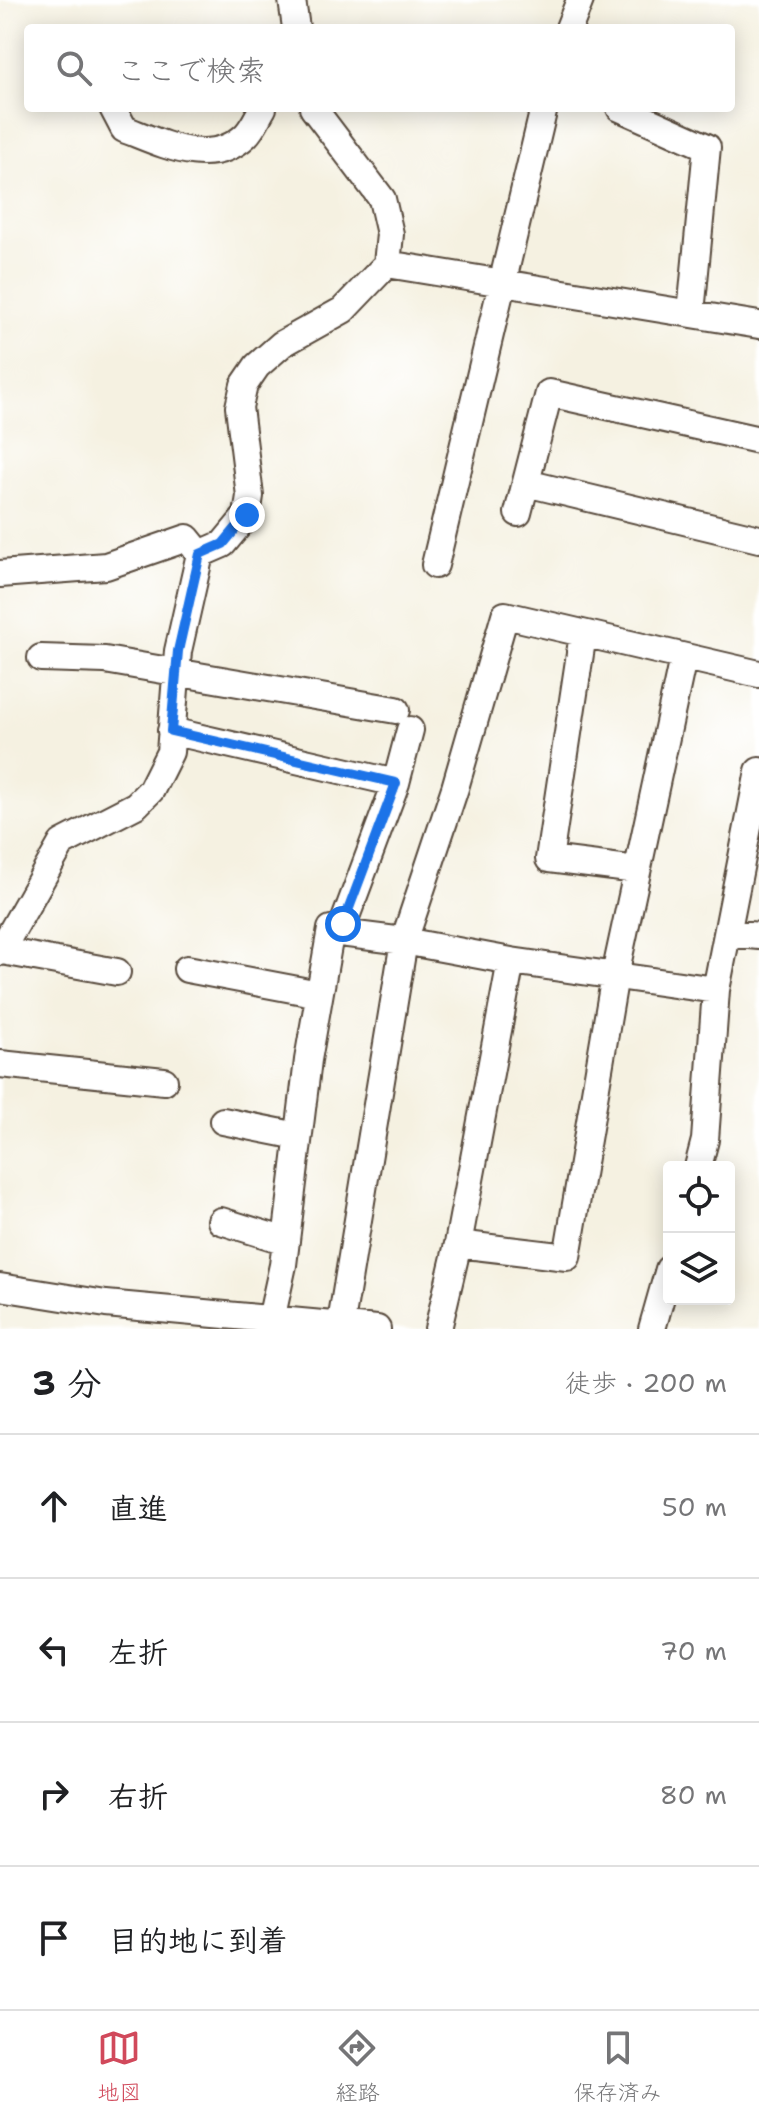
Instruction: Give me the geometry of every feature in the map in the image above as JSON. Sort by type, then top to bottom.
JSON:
[{"type":"street","points":[[292,0],[295,24]]},
{"type":"street","points":[[571,24],[580,0]]},
{"type":"street","points":[[115,112],[124,129],[178,149],[217,153],[247,134],[261,112]]},
{"type":"street","points":[[200,554],[223,544],[247,515],[250,496],[239,407],[244,385],[257,366],[282,344],[343,310],[387,264],[390,234],[382,199],[316,112]]},
{"type":"street","points":[[435,565],[543,112]]},
{"type":"street","points":[[629,112],[707,147],[691,313]]},
{"type":"street","points":[[387,264],[759,325]]},
{"type":"street","points":[[518,513],[549,393],[759,440]]},
{"type":"street","points":[[526,483],[759,539]]},
{"type":"street","points":[[0,574],[106,566],[187,538],[200,554]]},
{"type":"street","points":[[117,972],[1,952],[62,843],[136,805],[151,790],[170,752],[178,651],[200,554]]},
{"type":"street","points":[[340,1328],[404,941],[455,788],[505,615],[759,674]]},
{"type":"street","points":[[583,634],[549,859],[637,870]]},
{"type":"street","points":[[41,658],[105,660],[176,671],[403,720],[396,783],[340,933]]},
{"type":"street","points":[[458,1244],[567,1257],[615,975],[683,658]]},
{"type":"street","points":[[171,731],[396,783]]},
{"type":"street","points":[[700,1161],[705,1140],[716,990],[759,771]]},
{"type":"street","points":[[270,1324],[286,1241],[298,1136],[331,929],[511,961],[716,990]]},
{"type":"street","points":[[728,933],[759,936]]},
{"type":"street","points":[[438,1329],[458,1244],[511,961]]},
{"type":"street","points":[[187,969],[319,994]]},
{"type":"street","points":[[0,1064],[164,1081]]},
{"type":"street","points":[[223,1121],[298,1136]]},
{"type":"street","points":[[221,1221],[286,1241]]},
{"type":"street","points":[[0,1287],[106,1304],[270,1324],[377,1329]]},
{"type":"street","points":[[652,1329],[663,1290]]},
{"type":"route","points":[[247,515],[223,544],[200,554],[178,651],[171,731],[396,783],[343,924]]}]
